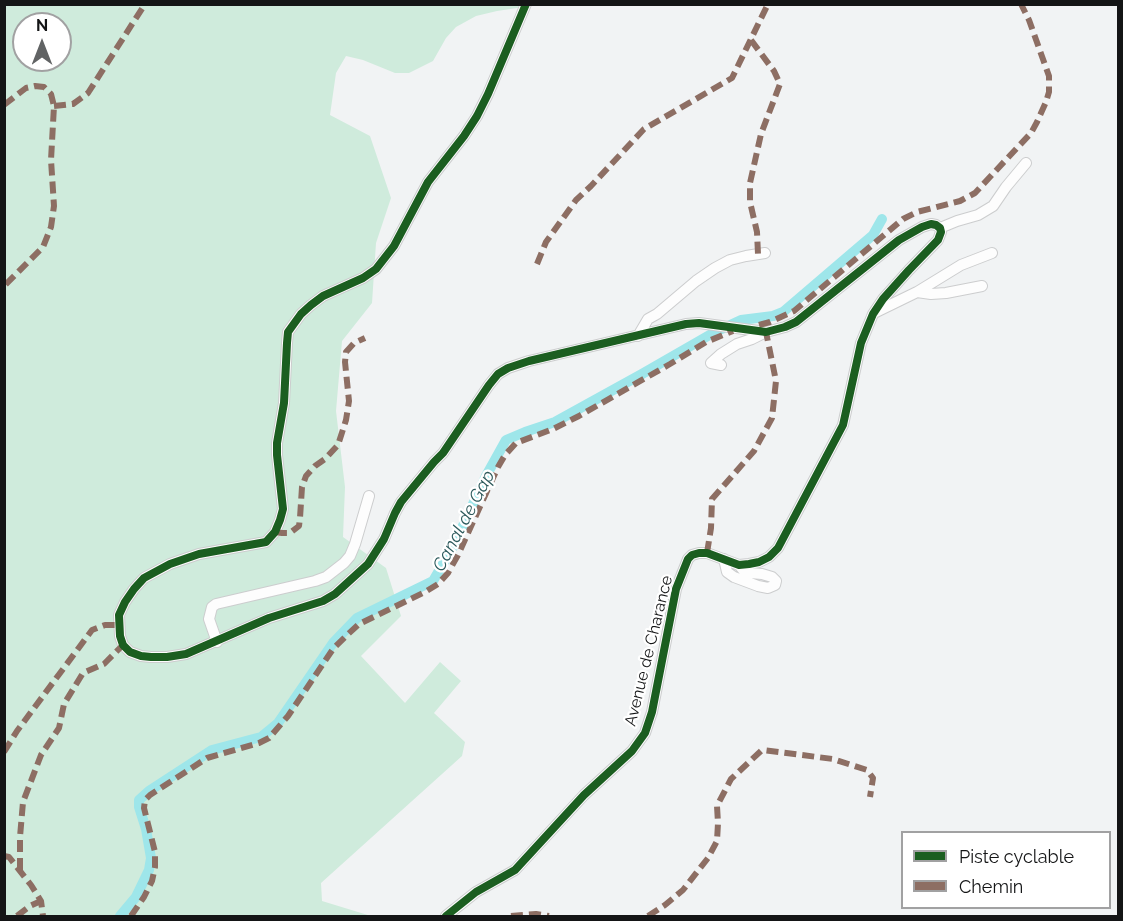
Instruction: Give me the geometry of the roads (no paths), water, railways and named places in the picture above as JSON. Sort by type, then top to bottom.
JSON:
[{"type":"street","points":[[526,4],[477,116],[428,182],[394,246],[376,269],[311,304],[288,332],[284,403],[277,443],[283,508],[275,532],[266,542],[199,554],[170,564],[144,578],[125,602],[119,615],[118,625],[123,645],[130,652],[141,656],[167,657],[186,654],[269,618],[323,601],[335,594],[368,564],[384,539],[401,502],[443,453],[489,385],[498,374],[508,368],[686,324],[699,323],[766,332]]},
{"type":"street","points":[[940,228],[978,215],[993,206],[1026,163]]},
{"type":"street","points":[[721,365],[711,363],[737,344],[796,322],[899,240],[931,224],[940,228]]},
{"type":"street","points":[[739,564],[759,562],[769,557],[778,548],[843,424],[861,343],[873,314],[883,299],[939,240],[940,228]]},
{"type":"street","points":[[638,336],[648,319],[715,268],[746,255],[765,253]]},
{"type":"street","points":[[873,314],[961,266],[992,253]]},
{"type":"street","points":[[917,292],[946,293],[982,286]]},
{"type":"street","points":[[217,642],[209,619],[212,607],[216,604],[315,581],[326,577],[344,563],[356,544],[369,496]]},
{"type":"street","name":"Avenue de Charance","points":[[446,916],[476,892],[515,870],[584,795],[632,752],[645,733],[652,712],[676,589],[688,559],[692,555],[707,553],[739,564],[744,571],[772,577],[776,581],[775,585],[768,588],[734,577],[727,572],[724,559]]},
{"type":"waterway","name":"Canal de Gap","points":[[120,916],[136,897],[149,870],[151,858],[139,800],[212,750],[261,737],[278,723],[333,643],[357,618],[433,581],[454,545],[486,476],[506,440],[555,422],[713,333],[741,320],[773,316],[783,312],[873,235],[882,219]]}]
